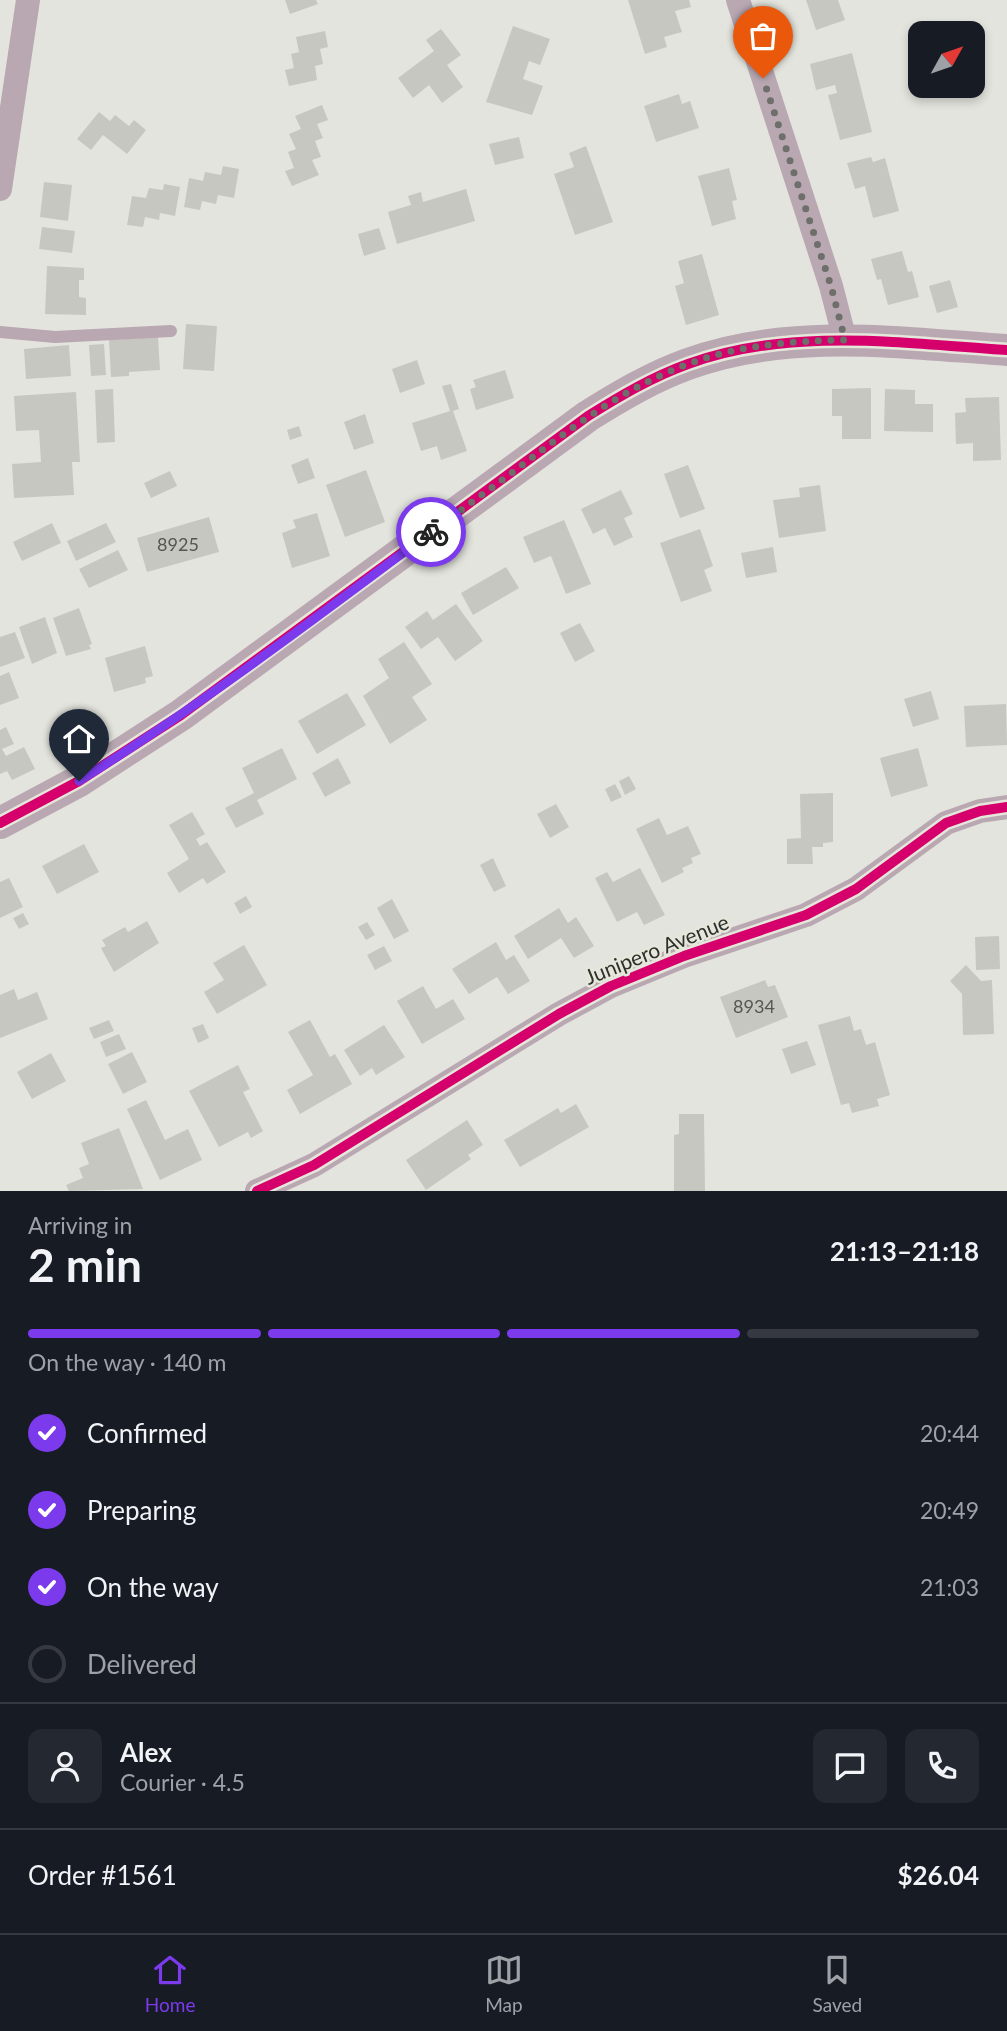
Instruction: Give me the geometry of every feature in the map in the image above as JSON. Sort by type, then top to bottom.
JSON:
[{"type":"street","points":[[0,189],[28,0]]},
{"type":"street","points":[[737,0],[831,286],[845,340]]},
{"type":"street","points":[[0,823],[79,781],[181,715],[588,416],[655,377],[724,353],[797,341],[845,340],[1007,350]]},
{"type":"street","name":"Junipero Avenue","points":[[257,1191],[314,1165],[559,1014],[611,986],[684,956],[806,915],[856,889],[946,823],[980,811],[1007,807]]},
{"type":"lane","points":[[0,332],[54,337],[170,331]]},
{"type":"building","points":[[285,0],[316,0],[318,4],[290,14]]},
{"type":"building","points":[[628,0],[689,0],[691,7],[675,11],[682,32],[664,37],[667,47],[645,54]]},
{"type":"building","points":[[806,0],[838,0],[845,20],[816,30]]},
{"type":"building","points":[[513,26],[550,39],[540,65],[529,61],[523,79],[543,86],[532,115],[486,102]]},
{"type":"building","points":[[441,29],[461,55],[447,65],[463,87],[442,103],[429,85],[413,98],[398,78],[434,51],[426,40]]},
{"type":"building","points":[[325,31],[328,47],[320,49],[323,64],[315,66],[317,80],[289,86],[285,70],[294,68],[291,54],[299,52],[296,37]]},
{"type":"building","points":[[852,53],[872,132],[840,140],[828,95],[837,93],[835,85],[816,90],[810,64]]},
{"type":"building","points":[[679,94],[682,104],[690,101],[699,128],[656,142],[644,106]]},
{"type":"building","points":[[322,105],[328,120],[317,124],[323,138],[315,141],[321,157],[312,160],[319,175],[292,186],[285,171],[294,168],[288,152],[296,149],[289,134],[301,129],[295,116]]},
{"type":"building","points":[[99,112],[110,121],[115,115],[129,126],[134,120],[146,130],[127,154],[103,135],[91,150],[77,139]]},
{"type":"building","points":[[519,137],[524,158],[495,165],[489,144]]},
{"type":"building","points":[[586,146],[613,222],[575,235],[554,174],[574,167],[569,153]]},
{"type":"building","points":[[871,157],[873,162],[885,158],[899,211],[873,218],[865,186],[855,189],[847,163]]},
{"type":"building","points":[[223,166],[239,169],[234,198],[218,195],[216,204],[202,201],[200,210],[184,207],[189,178],[203,181],[205,172],[221,175]]},
{"type":"building","points":[[729,168],[737,200],[732,201],[736,219],[712,226],[698,176]]},
{"type":"building","points":[[44,182],[72,185],[68,221],[40,217]]},
{"type":"building","points":[[164,184],[180,187],[175,216],[160,213],[159,220],[145,217],[143,227],[127,225],[132,196],[146,198],[149,188],[163,190]]},
{"type":"building","points":[[466,189],[475,221],[397,244],[388,212],[411,205],[408,196],[421,192],[423,202]]},
{"type":"building","points":[[42,227],[75,231],[72,253],[39,249]]},
{"type":"building","points":[[379,228],[386,249],[364,256],[358,234]]},
{"type":"building","points":[[902,251],[908,272],[912,271],[919,297],[888,305],[881,279],[877,280],[871,259]]},
{"type":"building","points":[[702,254],[719,315],[686,325],[675,286],[684,283],[678,261]]},
{"type":"building","points":[[47,266],[84,268],[84,280],[79,280],[79,297],[86,298],[86,315],[45,314]]},
{"type":"building","points":[[950,280],[958,307],[937,313],[929,286]]},
{"type":"building","points":[[186,324],[217,326],[214,371],[183,369]]},
{"type":"building","points":[[158,337],[160,370],[129,372],[129,376],[111,377],[109,340]]},
{"type":"building","points":[[104,344],[106,375],[91,376],[89,345]]},
{"type":"building","points":[[69,345],[71,376],[26,379],[24,349]]},
{"type":"building","points":[[417,360],[425,384],[400,393],[392,369]]},
{"type":"building","points":[[505,370],[514,398],[476,410],[470,389],[476,387],[473,380]]},
{"type":"building","points":[[451,384],[459,409],[453,411],[467,451],[441,460],[437,446],[421,451],[412,423],[450,411],[442,386]]},
{"type":"building","points":[[871,388],[871,439],[842,439],[842,416],[832,416],[832,389]]},
{"type":"building","points":[[113,389],[115,442],[97,443],[95,390]]},
{"type":"building","points":[[885,389],[915,390],[915,404],[933,404],[933,432],[884,431]]},
{"type":"building","points":[[76,392],[80,462],[72,462],[74,495],[14,498],[12,464],[41,462],[39,430],[16,431],[14,396]]},
{"type":"building","points":[[999,397],[1001,460],[973,461],[973,443],[956,444],[955,413],[966,412],[965,398]]},
{"type":"building","points":[[365,414],[374,443],[354,450],[344,422]]},
{"type":"building","points":[[299,426],[302,436],[290,440],[287,430]]},
{"type":"building","points":[[308,458],[315,478],[298,484],[291,465]]},
{"type":"building","points":[[688,465],[705,509],[680,518],[664,474]]},
{"type":"building","points":[[366,470],[385,522],[345,537],[326,485]]},
{"type":"building","points":[[170,471],[177,486],[151,498],[144,483]]},
{"type":"building","points":[[820,485],[826,531],[779,538],[773,500],[800,497],[799,488]]},
{"type":"building","points":[[621,490],[633,514],[624,518],[633,537],[614,546],[605,528],[593,534],[581,509]]},
{"type":"building","points":[[317,513],[330,556],[292,568],[282,533],[296,528],[293,520]]},
{"type":"building","points":[[209,517],[219,552],[147,572],[137,538]]},
{"type":"building","points":[[564,520],[591,584],[566,594],[551,556],[534,563],[523,537]]},
{"type":"building","points":[[52,523],[61,543],[22,561],[13,542]]},
{"type":"building","points":[[106,523],[116,542],[76,561],[67,541]]},
{"type":"building","points":[[700,529],[713,566],[704,570],[712,591],[681,602],[660,543]]},
{"type":"building","points":[[773,547],[777,572],[746,578],[741,553]]},
{"type":"building","points":[[118,550],[128,570],[89,588],[79,569]]},
{"type":"building","points":[[506,567],[519,588],[473,615],[461,593]]},
{"type":"building","points":[[456,604],[483,641],[455,661],[438,637],[421,649],[405,627],[427,611],[433,620]]},
{"type":"building","points":[[79,608],[92,644],[89,645],[91,649],[66,656],[53,618]]},
{"type":"building","points":[[45,617],[57,653],[32,664],[19,627]]},
{"type":"building","points":[[580,623],[595,651],[575,662],[560,633]]},
{"type":"building","points":[[15,632],[25,658],[0,667],[0,637]]},
{"type":"building","points":[[404,642],[432,684],[412,697],[427,720],[390,744],[363,696],[389,678],[378,659]]},
{"type":"building","points":[[145,646],[153,676],[145,678],[146,683],[114,692],[105,658]]},
{"type":"building","points":[[9,672],[19,698],[0,705],[0,676]]},
{"type":"building","points":[[931,691],[939,719],[913,727],[904,699]]},
{"type":"building","points":[[347,693],[366,725],[317,754],[298,721]]},
{"type":"building","points":[[1006,704],[1007,745],[966,747],[964,706]]},
{"type":"building","points":[[6,727],[14,744],[2,749],[6,756],[24,747],[35,769],[12,780],[7,771],[0,774],[0,730]]},
{"type":"building","points":[[282,748],[297,779],[257,800],[264,814],[236,828],[225,808],[254,793],[242,768]]},
{"type":"building","points":[[918,748],[928,786],[891,797],[880,758]]},
{"type":"building","points":[[338,758],[351,783],[325,797],[312,773]]},
{"type":"building","points":[[629,776],[636,789],[625,795],[619,781]]},
{"type":"building","points":[[615,784],[622,797],[611,802],[605,789]]},
{"type":"building","points":[[833,793],[833,842],[823,843],[823,847],[812,847],[813,864],[787,864],[787,839],[801,838],[800,794]]},
{"type":"building","points":[[556,804],[569,827],[550,838],[537,814]]},
{"type":"building","points":[[192,812],[205,834],[196,839],[200,846],[207,842],[226,872],[207,884],[203,878],[179,893],[167,873],[189,859],[169,825]]},
{"type":"building","points":[[659,818],[667,835],[688,826],[701,854],[691,858],[693,863],[682,868],[684,872],[662,883],[636,829]]},
{"type":"building","points":[[84,844],[99,872],[57,894],[42,866]]},
{"type":"building","points":[[493,858],[506,886],[494,892],[480,865]]},
{"type":"building","points":[[640,868],[665,915],[644,925],[637,912],[617,922],[595,878],[607,872],[613,882]]},
{"type":"building","points":[[9,878],[23,907],[0,918],[0,882]]},
{"type":"building","points":[[246,896],[252,907],[240,914],[234,903]]},
{"type":"building","points":[[392,899],[409,931],[394,939],[377,908]]},
{"type":"building","points":[[559,908],[568,923],[576,917],[594,946],[574,958],[561,938],[528,959],[514,936]]},
{"type":"building","points":[[23,913],[29,924],[19,929],[13,918]]},
{"type":"building","points":[[147,921],[159,943],[114,972],[101,948],[106,946],[102,940],[125,927],[128,932]]},
{"type":"building","points":[[367,922],[375,935],[366,940],[358,927]]},
{"type":"building","points":[[999,936],[1000,969],[976,970],[975,937]]},
{"type":"building","points":[[496,942],[506,960],[514,955],[530,981],[508,994],[497,977],[469,994],[452,969]]},
{"type":"building","points":[[244,945],[267,985],[217,1014],[204,992],[224,980],[213,963]]},
{"type":"building","points":[[384,946],[392,961],[375,970],[367,955]]},
{"type":"building","points":[[966,965],[981,981],[992,980],[994,1034],[963,1035],[962,994],[950,981]]},
{"type":"building","points":[[765,980],[768,987],[775,985],[788,1017],[736,1038],[720,997]]},
{"type":"building","points":[[423,986],[436,1009],[453,999],[465,1019],[422,1044],[397,1001]]},
{"type":"building","points":[[14,989],[18,1000],[37,992],[48,1019],[0,1038],[0,995]]},
{"type":"building","points":[[850,1016],[854,1031],[861,1029],[866,1045],[875,1042],[890,1095],[877,1099],[879,1106],[852,1113],[849,1103],[841,1105],[818,1025]]},
{"type":"building","points":[[109,1020],[114,1031],[94,1039],[89,1028]]},
{"type":"building","points":[[310,1020],[330,1057],[335,1054],[352,1084],[300,1114],[287,1090],[313,1075],[288,1032]]},
{"type":"building","points":[[203,1024],[209,1038],[198,1043],[192,1028]]},
{"type":"building","points":[[384,1025],[405,1057],[376,1075],[372,1068],[360,1076],[344,1050]]},
{"type":"building","points":[[119,1034],[126,1049],[106,1057],[100,1042]]},
{"type":"building","points":[[807,1041],[816,1065],[791,1074],[782,1049]]},
{"type":"building","points":[[132,1052],[147,1082],[123,1094],[108,1064]]},
{"type":"building","points":[[51,1053],[66,1081],[32,1099],[17,1072]]},
{"type":"building","points":[[238,1065],[250,1089],[243,1092],[263,1131],[251,1138],[248,1132],[219,1147],[189,1091]]},
{"type":"building","points":[[146,1100],[165,1140],[188,1129],[202,1160],[160,1180],[127,1109]]},
{"type":"building","points":[[576,1104],[589,1127],[520,1167],[504,1140],[558,1108],[561,1113]]},
{"type":"building","points":[[679,1114],[704,1114],[705,1191],[674,1191],[674,1135],[679,1134]]},
{"type":"building","points":[[467,1120],[483,1145],[468,1155],[471,1159],[426,1190],[406,1160]]},
{"type":"building","points":[[119,1128],[143,1189],[69,1191],[66,1185],[83,1178],[79,1168],[89,1164],[81,1143]]},
{"type":"cycle path","points":[[0,823],[79,781],[181,715],[588,416],[662,375],[727,352],[806,341],[846,340],[1007,350]]},
{"type":"cycle path","points":[[257,1191],[314,1165],[559,1014],[611,986],[684,956],[806,915],[856,889],[946,823],[980,811],[1007,807]]},
{"type":"way so far","points":[[431,532],[588,416],[655,377],[689,363],[764,345],[845,340],[831,286],[763,78]]},
{"type":"route","points":[[79,781],[131,749],[242,672],[431,532]]}]
